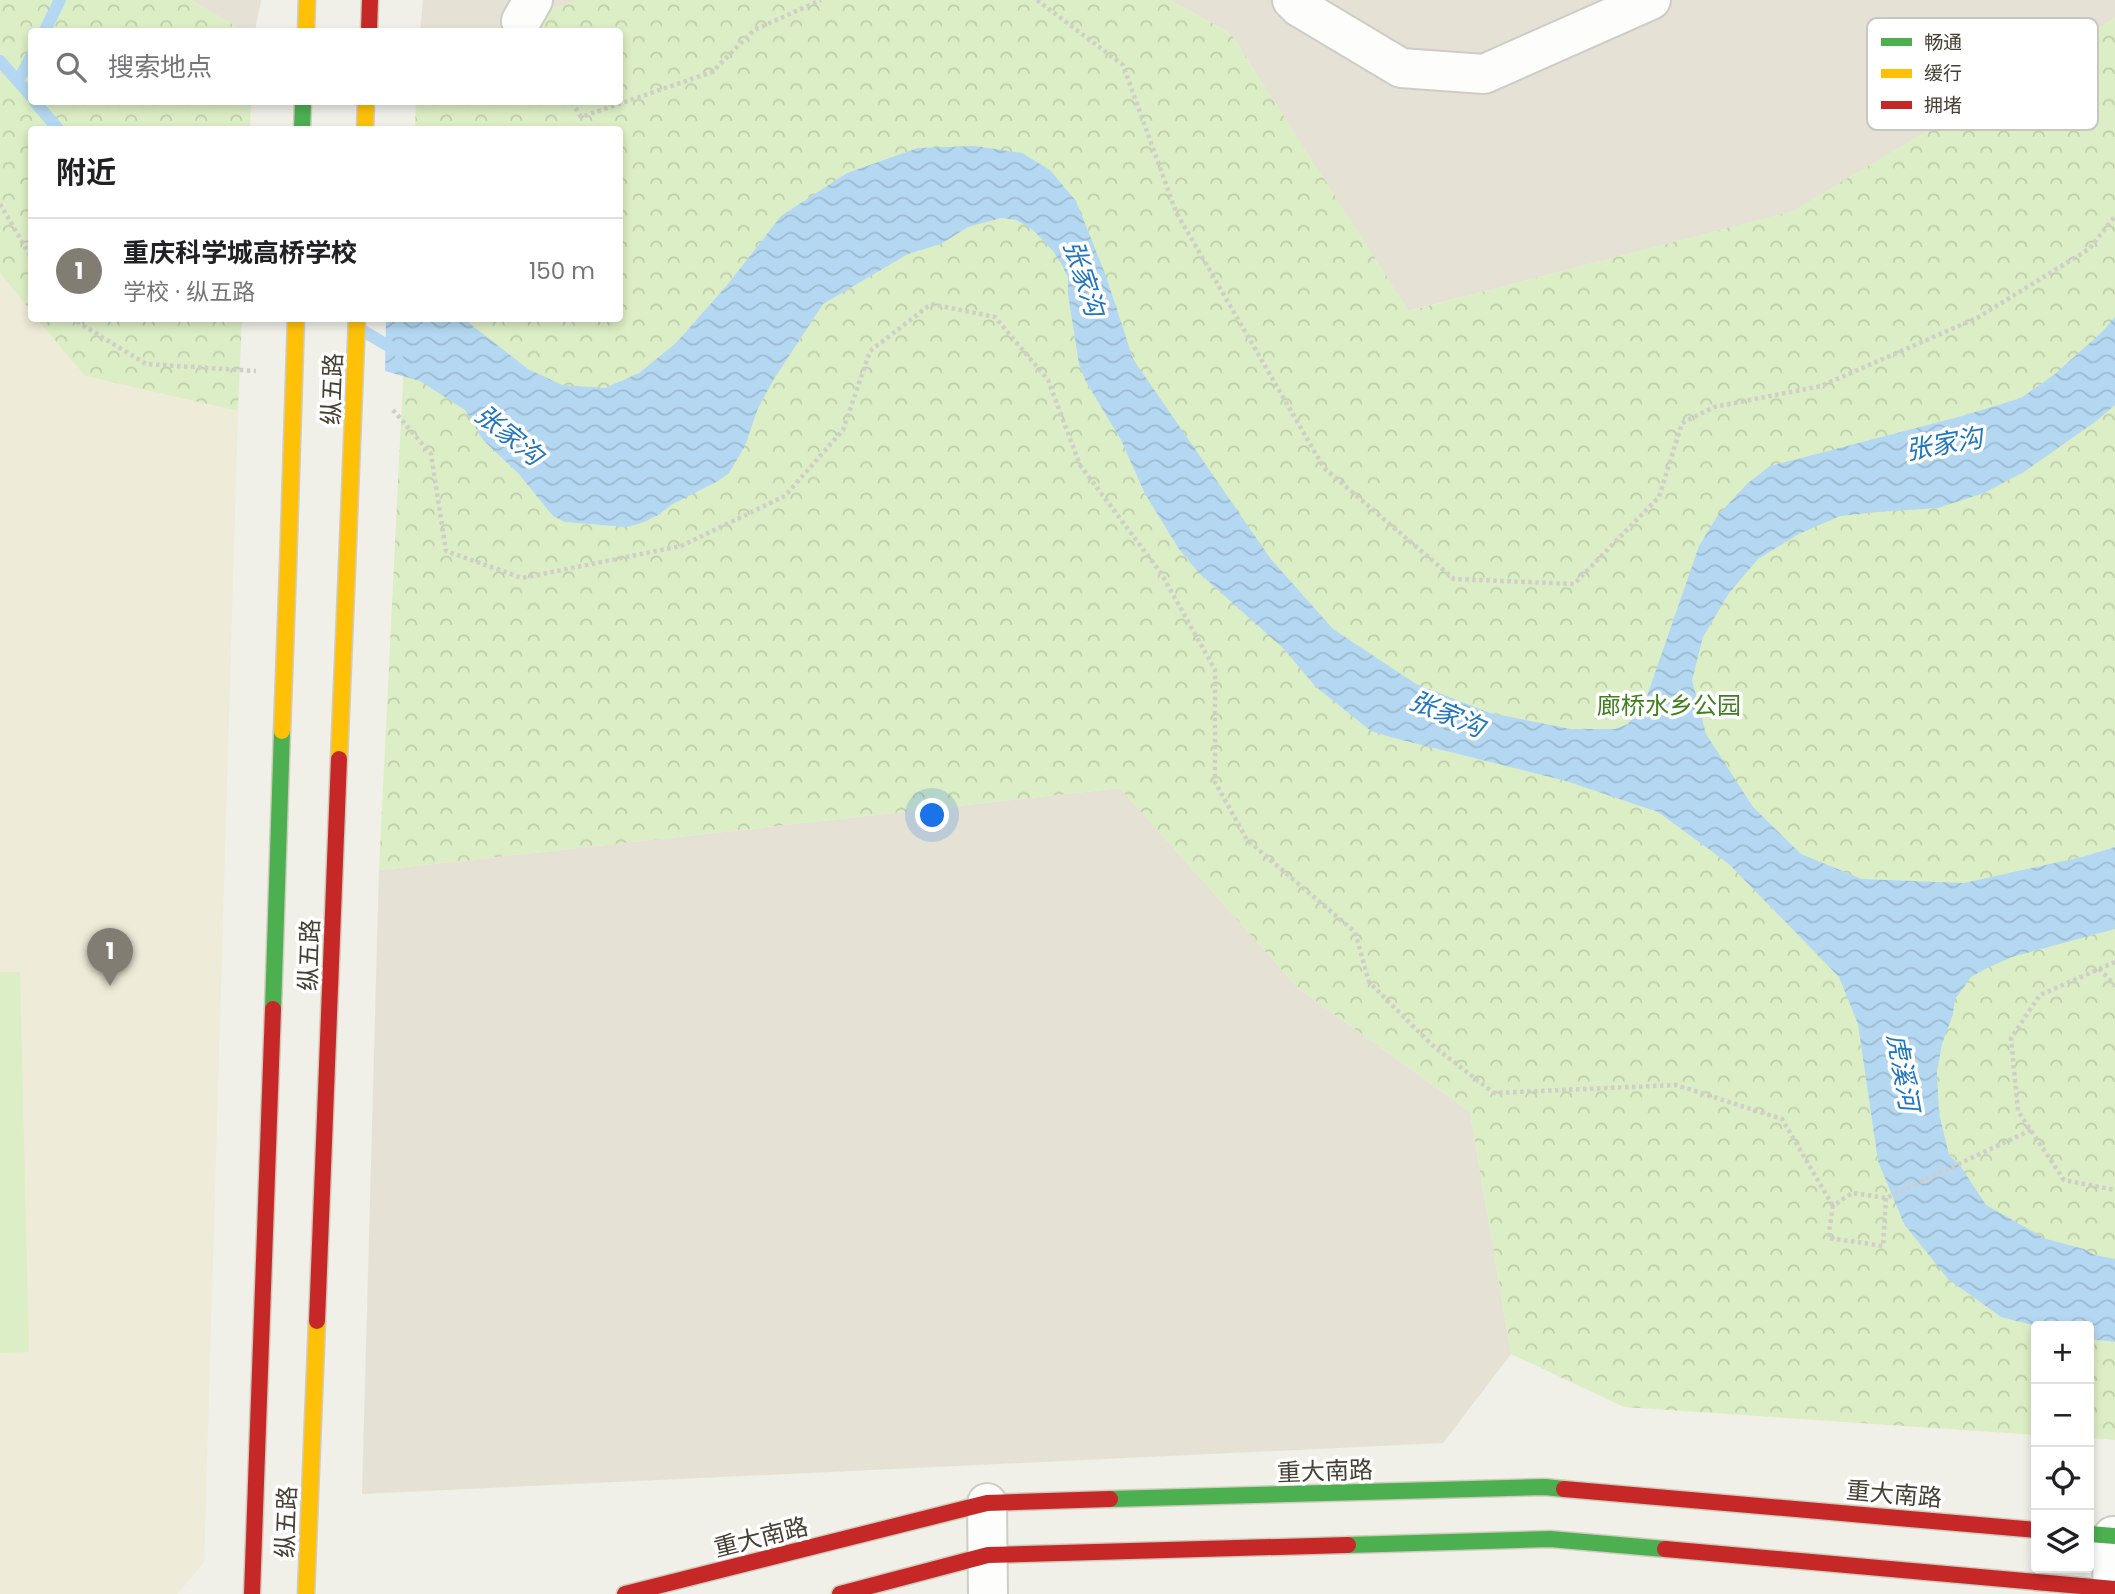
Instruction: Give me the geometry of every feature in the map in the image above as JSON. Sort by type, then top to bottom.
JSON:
[{"type":"main road","points":[[306,28],[307,0]]},
{"type":"main road","points":[[369,28],[370,0]]},
{"type":"main road","points":[[302,126],[303,105]]},
{"type":"main road","points":[[365,126],[366,105]]},
{"type":"main road","name":"纵五路","points":[[252,1594],[296,322]]},
{"type":"main road","name":"纵五路","points":[[306,1594],[357,322]]},
{"type":"main road","name":"重大南路","points":[[625,1594],[988,1503],[1545,1487],[2031,1530]]},
{"type":"main road","points":[[840,1594],[988,1555],[1550,1539],[2113,1591]]},
{"type":"street","points":[[1292,0],[1298,7],[1401,68],[1484,74],[1651,0]]},
{"type":"street","points":[[988,1503],[988,1594]]},
{"type":"street","points":[[2106,1536],[2113,1591]]},
{"type":"path","points":[[623,103],[712,72],[754,30],[821,0]]},
{"type":"path","points":[[1037,0],[1123,65],[1176,212],[1324,468],[1454,579],[1574,584],[1659,497],[1682,423],[1714,407],[1821,387],[1977,318],[2088,249],[2115,215]]},
{"type":"path","points":[[574,105],[581,117],[616,105]]},
{"type":"path","points":[[0,204],[28,252]]},
{"type":"path","points":[[390,406],[431,454],[446,551],[522,578],[681,546],[785,496],[843,430],[870,351],[931,304],[995,317],[1048,380],[1080,465],[1161,573],[1214,670],[1214,782],[1247,840],[1355,932],[1369,982],[1432,1045],[1493,1093],[1676,1085],[1782,1119],[1833,1206],[1828,1238],[1883,1246],[1886,1198]]},
{"type":"path","points":[[78,322],[146,364],[269,372]]},
{"type":"path","points":[[2115,962],[2040,995],[2011,1038],[2018,1111],[2064,1180],[2115,1190]]},
{"type":"path","points":[[2099,969],[2115,985]]},
{"type":"path","points":[[1833,1206],[1852,1193],[1886,1198],[2031,1130]]},
{"type":"shaded area","points":[[191,0],[261,0],[256,28],[239,28]]},
{"type":"shaded area","points":[[423,0],[577,0],[499,28],[420,28]]},
{"type":"shaded area","points":[[1170,0],[2115,0],[2115,18],[2098,28],[2098,18],[1867,18],[1867,130],[1929,130],[1794,211],[1408,311],[1231,34]]},
{"type":"shaded area","points":[[0,273],[28,307],[28,322],[40,322],[85,376],[238,411],[204,1562],[177,1594],[0,1594]]},
{"type":"shaded area","points":[[1120,788],[1298,988],[1470,1112],[1511,1354],[1443,1443],[362,1494],[379,870]]},
{"type":"green space","points":[[0,0],[191,0],[239,28],[28,28],[28,105],[251,105],[250,126],[28,126],[28,307],[0,273]]},
{"type":"green space","name":"廊桥水乡公园","points":[[577,0],[1170,0],[1231,34],[1409,311],[1793,211],[1928,130],[2098,130],[2098,28],[2115,18],[2115,1440],[2094,1438],[2094,1321],[2031,1321],[2031,1435],[1624,1407],[1511,1354],[1470,1112],[1298,988],[1120,788],[379,870],[406,322],[623,322],[623,126],[415,126],[416,105],[623,105],[623,28],[499,28]]},
{"type":"green space","points":[[40,322],[242,322],[238,411],[85,376]]},
{"type":"green space","points":[[0,972],[20,972],[29,1352],[0,1353]]},
{"type":"water","name":"虎溪河","points":[[975,146],[1022,153],[1050,170],[1076,201],[1106,276],[1133,359],[1270,558],[1333,629],[1416,684],[1490,713],[1571,729],[1615,729],[1628,724],[1647,696],[1699,546],[1718,515],[1748,483],[1770,466],[2021,398],[2055,374],[2115,317],[2115,405],[2024,472],[1984,493],[1938,508],[1840,516],[1799,534],[1758,559],[1729,593],[1703,637],[1692,680],[1706,734],[1753,807],[1801,854],[1862,879],[1964,883],[2115,847],[2115,929],[2012,957],[1971,977],[1955,999],[1937,1072],[1939,1113],[1949,1155],[1959,1164],[1986,1205],[2046,1239],[2115,1259],[2115,1342],[2094,1340],[2094,1321],[2031,1321],[2031,1325],[2001,1317],[1948,1279],[1904,1224],[1878,1161],[1858,1024],[1839,977],[1729,864],[1658,812],[1566,781],[1371,731],[1316,687],[1283,648],[1199,573],[1179,549],[1145,494],[1121,440],[1085,380],[1079,364],[1068,278],[1062,265],[1033,230],[1016,220],[1001,218],[968,227],[941,244],[908,254],[823,304],[774,379],[758,408],[745,446],[729,473],[671,505],[660,514],[627,527],[565,522],[553,516],[518,473],[483,440],[465,410],[420,381],[385,371],[386,322],[468,322],[528,369],[562,385],[605,388],[639,373],[676,343],[728,284],[781,216],[847,173],[918,148]]},
{"type":"waterway","points":[[46,28],[60,0]]},
{"type":"waterway","name":"张家沟","points":[[0,61],[28,92]]},
{"type":"waterway","points":[[18,81],[28,62]]},
{"type":"waterway","name":"张家沟","points":[[38,105],[56,126]]},
{"type":"waterway","name":"张家沟","points":[[363,331],[399,352]]},
{"type":"traffic: fast","points":[[302,126],[303,105]]},
{"type":"traffic: fast","points":[[273,1009],[282,731]]},
{"type":"traffic: fast","points":[[1110,1499],[1545,1487],[1564,1489]]},
{"type":"traffic: fast","points":[[2094,1534],[2115,1536]]},
{"type":"traffic: fast","points":[[1348,1545],[1550,1539],[1665,1549]]},
{"type":"traffic: slow","points":[[306,28],[307,0]]},
{"type":"traffic: slow","points":[[365,126],[366,105]]},
{"type":"traffic: slow","points":[[288,567],[296,322]]},
{"type":"traffic: slow","points":[[347,567],[357,322]]},
{"type":"traffic: slow","points":[[282,731],[288,567]]},
{"type":"traffic: slow","points":[[339,759],[347,567]]},
{"type":"traffic: slow","points":[[306,1594],[317,1321]]},
{"type":"traffic: jam","points":[[369,28],[370,0]]},
{"type":"traffic: jam","points":[[317,1321],[339,759]]},
{"type":"traffic: jam","points":[[252,1594],[273,1009]]},
{"type":"traffic: jam","points":[[1564,1489],[2031,1530]]},
{"type":"traffic: jam","points":[[625,1594],[987,1503],[1110,1499]]},
{"type":"traffic: jam","points":[[840,1594],[988,1555],[1348,1545]]},
{"type":"traffic: jam","points":[[1665,1549],[2115,1589]]},
{"type":"place","name":"重庆科学城高桥学校","points":[[110,986]]}]
